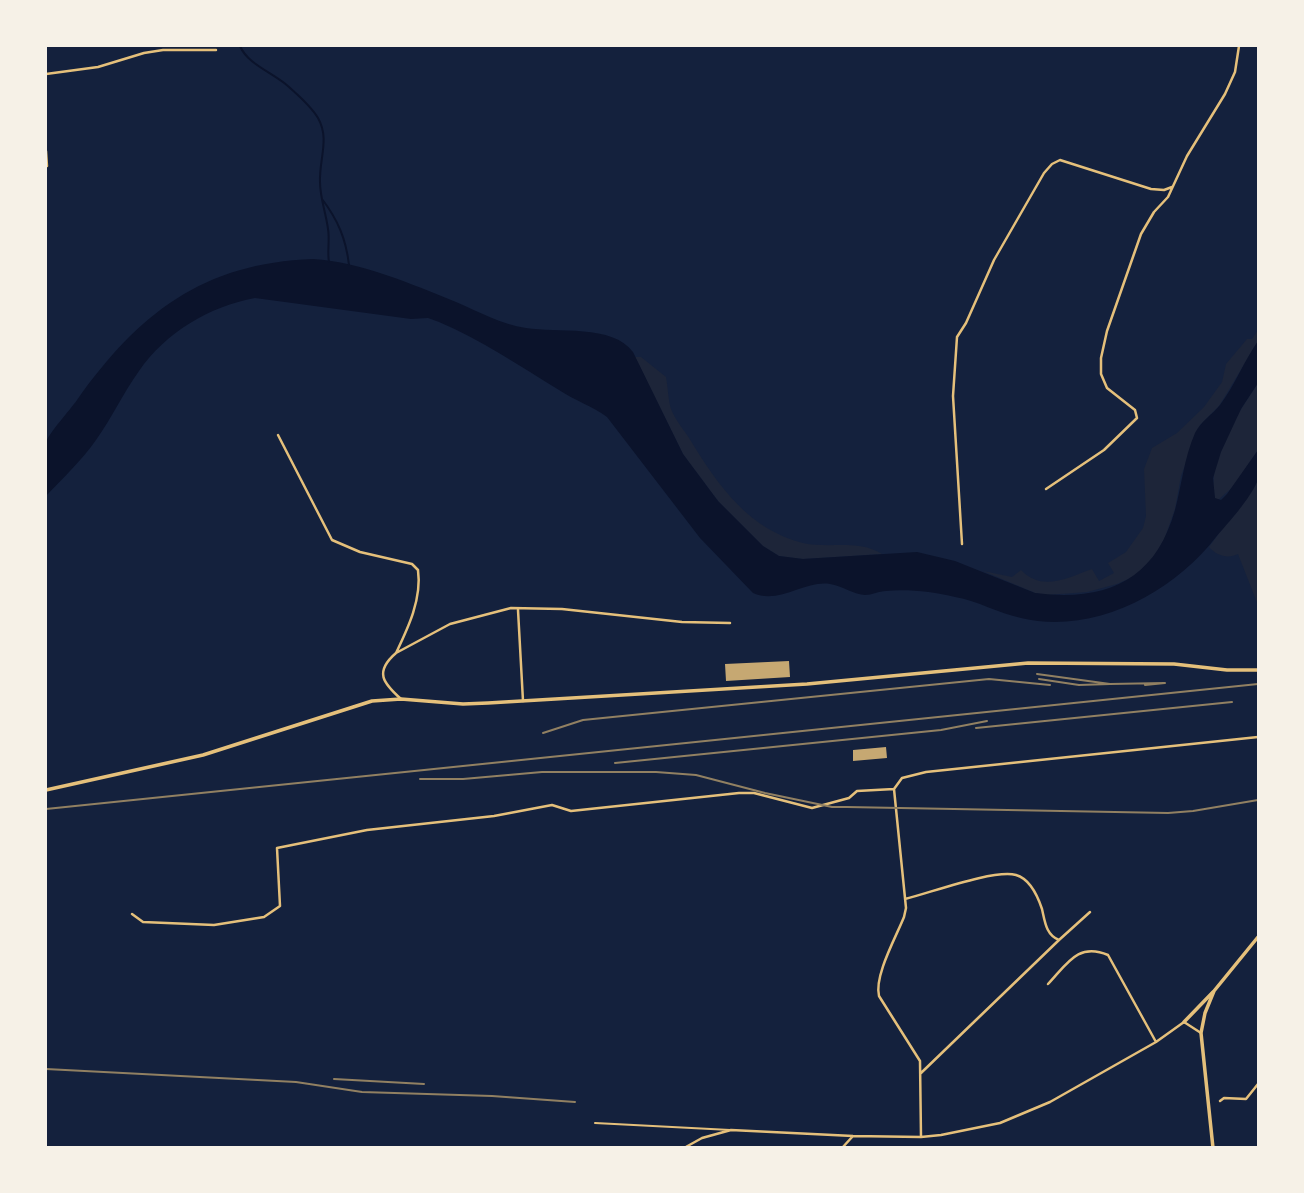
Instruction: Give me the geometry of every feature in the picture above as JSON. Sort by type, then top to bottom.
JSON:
[{"type":"main road","points":[[46,790],[203,755],[258,739],[357,704],[384,699],[463,704],[523,701],[807,684],[1028,663],[1174,664],[1227,670],[1258,670]]},
{"type":"main road","points":[[1184,1022],[1214,991],[1258,937]]},
{"type":"main road","points":[[1213,1147],[1201,1033],[1214,991]]},
{"type":"street","points":[[1046,489],[1104,450],[1138,418],[1131,407],[1107,388],[1101,374],[1101,358],[1110,321],[1141,234],[1172,187],[1232,79],[1239,46]]},
{"type":"street","points":[[46,75],[98,67],[144,52],[216,50]]},
{"type":"street","points":[[46,151],[47,166]]},
{"type":"street","points":[[962,544],[954,404],[957,337],[968,319],[994,260],[1044,173],[1054,162],[1060,160],[1142,187],[1160,190],[1172,187]]},
{"type":"street","points":[[278,435],[332,540],[360,552],[412,564],[418,570],[416,602],[406,632],[396,653],[384,668],[383,679],[386,685],[401,699]]},
{"type":"street","points":[[396,653],[450,624],[518,608],[562,609],[682,622],[730,623]]},
{"type":"street","points":[[518,608],[523,701]]},
{"type":"street","points":[[921,1137],[921,1073],[917,1053],[879,996],[877,988],[904,917],[905,900],[894,789],[902,778],[926,772],[1258,737]]},
{"type":"street","points":[[132,914],[143,922],[214,925],[264,917],[280,906],[277,848],[367,830],[494,816],[552,805],[571,811],[739,793],[754,793],[812,808],[849,798],[857,791],[894,789]]},
{"type":"street","points":[[905,900],[968,881],[1016,875],[1037,895],[1050,935],[1059,940]]},
{"type":"street","points":[[921,1073],[1090,912]]},
{"type":"street","points":[[1048,984],[1078,953],[1094,949],[1108,955],[1156,1042]]},
{"type":"street","points":[[684,1147],[702,1138],[731,1130],[921,1137],[976,1129],[1034,1111],[1156,1042],[1184,1022],[1201,1033]]},
{"type":"street","points":[[1220,1101],[1224,1098],[1246,1099],[1258,1084]]},
{"type":"street","points":[[842,1147],[853,1136]]},
{"type":"lane","points":[[595,1123],[731,1130]]},
{"type":"shaded area","points":[[313,259],[350,264],[386,275],[517,326],[599,333],[624,343],[633,352],[683,454],[718,501],[763,546],[779,556],[803,559],[917,552],[955,561],[1035,593],[1061,595],[1084,594],[1124,582],[1141,570],[1155,554],[1175,510],[1195,433],[1217,409],[1258,341],[1258,383],[1241,409],[1221,452],[1213,478],[1215,498],[1221,500],[1227,494],[1258,450],[1258,478],[1233,518],[1198,558],[1154,592],[1103,615],[1076,621],[1048,622],[1021,618],[972,601],[938,594],[894,590],[865,595],[830,584],[811,585],[782,594],[763,596],[753,593],[700,538],[607,417],[485,345],[428,318],[411,319],[255,298],[222,307],[205,315],[175,333],[162,345],[139,371],[91,447],[46,496],[44,462],[47,439],[100,369],[150,318],[177,298],[206,282],[238,270]]},
{"type":"shaded area","points":[[1258,330],[1258,341],[1227,393],[1219,406],[1200,425],[1181,476],[1175,509],[1164,540],[1152,560],[1135,576],[1087,592],[1047,595],[1035,593],[983,571],[1012,577],[1021,570],[1029,577],[1046,582],[1092,569],[1099,581],[1114,573],[1108,563],[1126,552],[1143,528],[1146,516],[1144,469],[1152,448],[1177,433],[1204,407],[1222,382],[1226,364]]},
{"type":"shaded area","points":[[635,357],[641,357],[666,377],[670,405],[675,417],[724,490],[751,517],[784,537],[803,543],[863,547],[882,554],[803,559],[779,556],[763,546],[718,501],[683,454]]},
{"type":"shaded area","points":[[1258,383],[1258,450],[1234,486],[1218,500],[1215,499],[1213,484],[1219,453],[1233,423]]},
{"type":"shaded area","points":[[1258,480],[1258,605],[1238,554],[1223,556],[1209,547]]},
{"type":"building","points":[[789,661],[790,677],[726,681],[725,664]]},
{"type":"building","points":[[886,747],[887,758],[853,761],[853,750]]},
{"type":"waterway","points":[[240,46],[249,58],[305,101],[321,126],[324,141],[320,188],[329,233],[329,262]]},
{"type":"waterway","points":[[322,199],[340,230],[349,265]]},
{"type":"railway","points":[[1037,674],[1110,684],[1079,685],[1039,679]]},
{"type":"railway","points":[[543,733],[583,720],[989,679],[1050,685]]},
{"type":"railway","points":[[1110,684],[1165,683],[1145,685]]},
{"type":"railway","points":[[46,809],[1258,684]]},
{"type":"railway","points":[[976,728],[1232,702]]},
{"type":"railway","points":[[615,763],[941,730],[987,721]]},
{"type":"railway","points":[[420,779],[463,779],[542,772],[656,772],[696,775],[832,807],[1168,813],[1258,800]]},
{"type":"railway","points":[[46,1069],[296,1082],[362,1092],[492,1096],[575,1102]]},
{"type":"railway","points":[[334,1079],[424,1084]]}]
